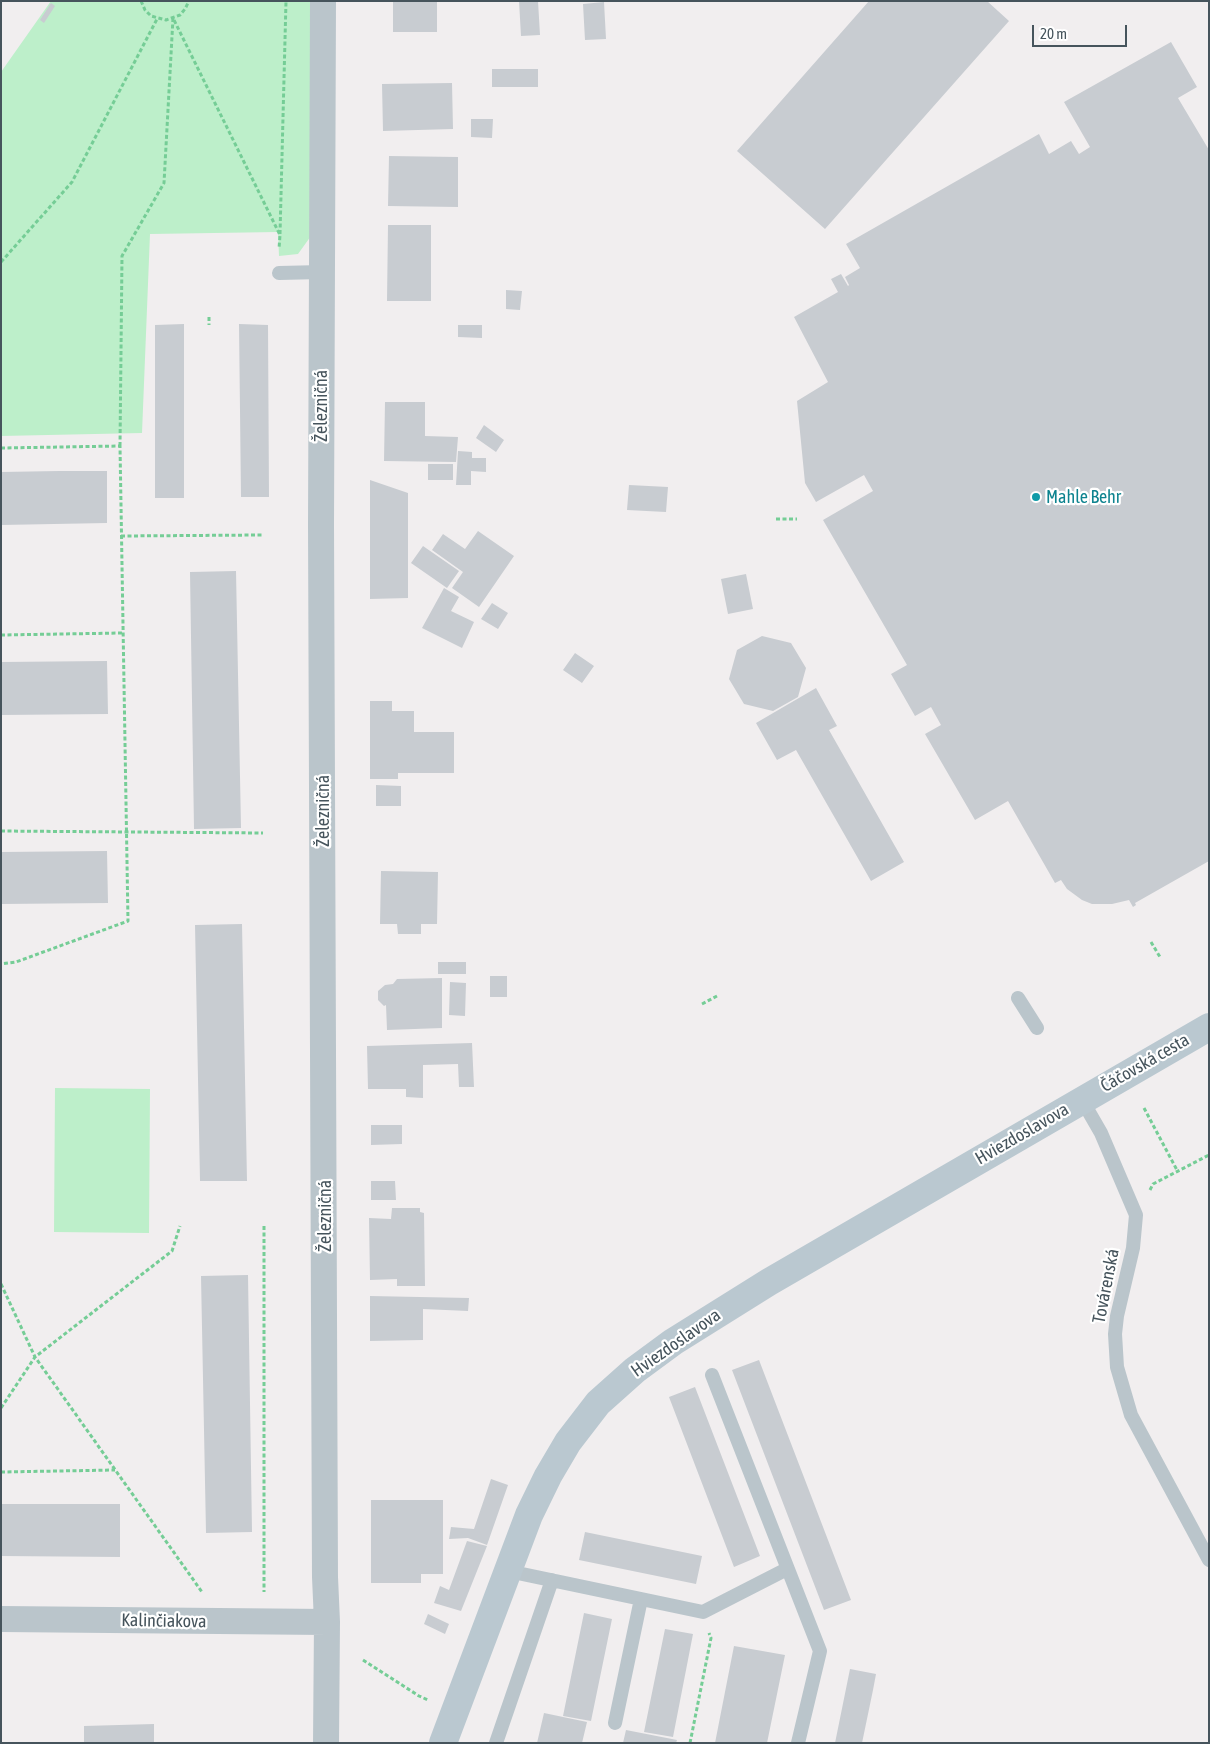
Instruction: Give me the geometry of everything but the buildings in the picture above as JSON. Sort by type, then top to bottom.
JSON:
[{"type":"main road","name":"Čáčovská cesta","points":[[1082,1100],[1209,1026]]},
{"type":"main road","name":"Hviezdoslavova","points":[[443,1743],[529,1515],[548,1476],[568,1442],[598,1403],[635,1370],[673,1342],[769,1282],[1082,1100]]},
{"type":"street","name":"Železničná","points":[[323,1],[321,533],[325,1577],[327,1622]]},
{"type":"street","name":"Kalinčiakova","points":[[1,1619],[327,1622]]},
{"type":"street","points":[[326,1743],[327,1622]]},
{"type":"lane","points":[[279,272],[322,272]]},
{"type":"lane","points":[[1018,998],[1037,1028]]},
{"type":"lane","name":"Továrenská","points":[[1082,1100],[1101,1133],[1136,1215],[1133,1248],[1116,1316],[1117,1367],[1131,1415],[1209,1560]]},
{"type":"lane","points":[[712,1375],[820,1651],[798,1743]]},
{"type":"lane","points":[[508,1571],[703,1612],[787,1569]]},
{"type":"lane","points":[[496,1743],[552,1580]]},
{"type":"lane","points":[[615,1723],[641,1599]]},
{"type":"path","points":[[141,1],[150,16],[166,20],[173,18],[185,9],[189,1]]},
{"type":"path","points":[[279,272],[286,1]]},
{"type":"path","points":[[173,18],[280,235]]},
{"type":"path","points":[[1,964],[16,962],[128,921],[120,446],[122,256],[164,183],[173,18]]},
{"type":"path","points":[[1,262],[72,182],[158,19]]},
{"type":"path","points":[[209,317],[209,325]]},
{"type":"path","points":[[1,448],[120,446]]},
{"type":"path","points":[[776,519],[797,519]]},
{"type":"path","points":[[121,536],[262,535]]},
{"type":"path","points":[[1,635],[123,633]]},
{"type":"path","points":[[1,831],[263,832]]},
{"type":"path","points":[[1150,942],[1160,957]]},
{"type":"path","points":[[702,1004],[717,996]]},
{"type":"path","points":[[1144,1108],[1178,1172]]},
{"type":"path","points":[[1136,1215],[1154,1184],[1209,1155]]},
{"type":"path","points":[[1,1408],[35,1357],[172,1251],[180,1226]]},
{"type":"path","points":[[264,1226],[264,1596]]},
{"type":"path","points":[[1,1284],[35,1357],[222,1621]]},
{"type":"path","points":[[1,1472],[115,1470]]},
{"type":"path","points":[[690,1743],[711,1638],[703,1612]]},
{"type":"path","points":[[363,1660],[419,1696],[455,1711]]},
{"type":"green space","points":[[51,1],[310,1],[311,236],[298,254],[279,256],[278,232],[150,234],[142,433],[1,436],[1,72]]},
{"type":"green space","points":[[55,1088],[150,1089],[149,1233],[54,1232]]},
{"type":"place","name":"Mahle Behr","points":[[1036,497]]}]
